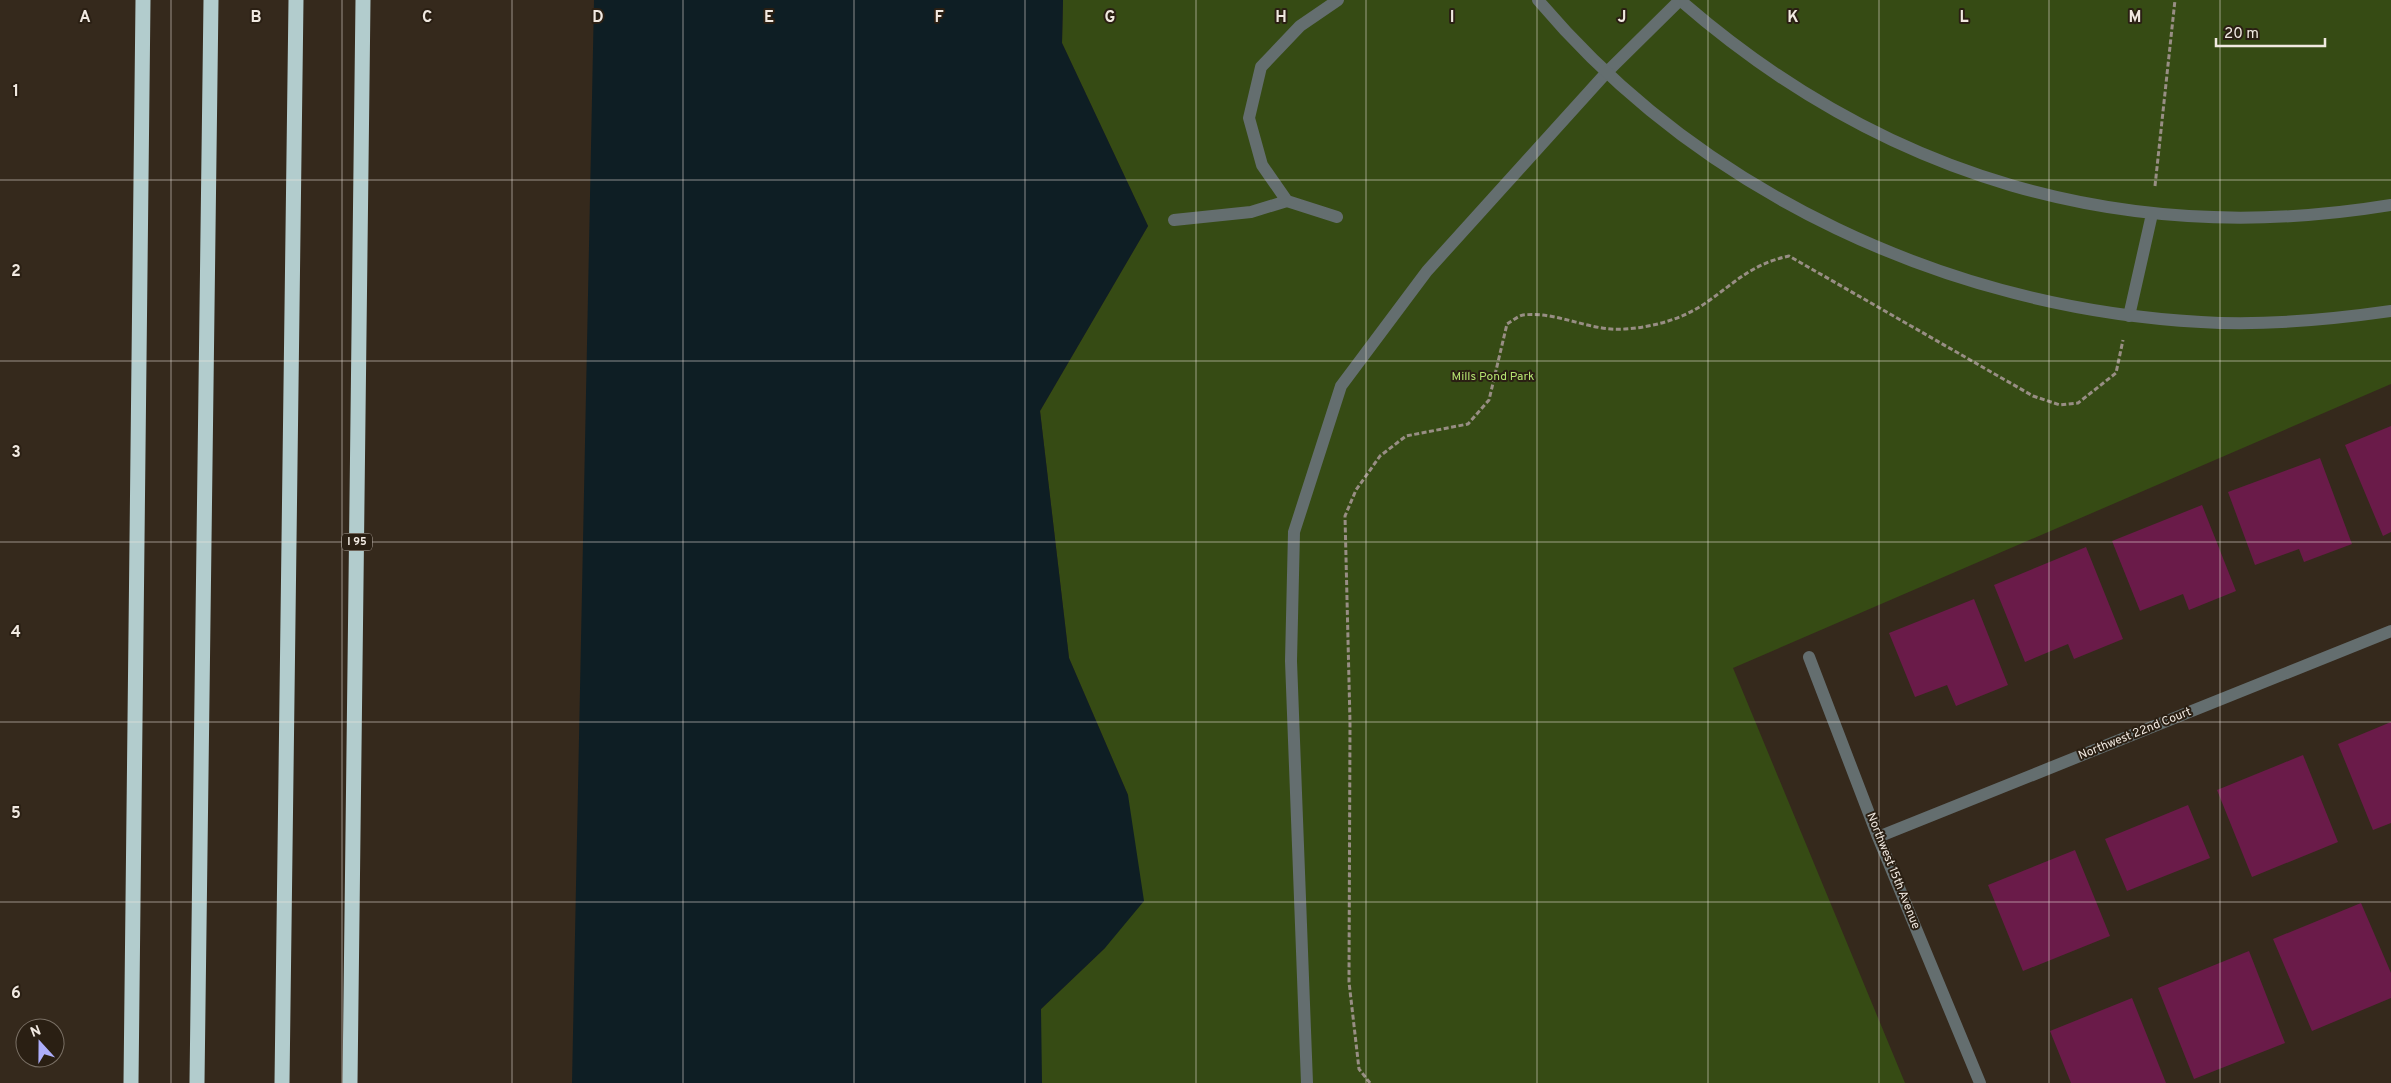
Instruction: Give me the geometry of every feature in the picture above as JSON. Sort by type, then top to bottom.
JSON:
[{"type":"highway","points":[[131,1083],[143,0]]},
{"type":"highway","points":[[197,1083],[211,0]]},
{"type":"highway","points":[[282,1083],[296,0]]},
{"type":"highway","name":"I 95","points":[[350,1083],[363,0]]},
{"type":"street","points":[[1287,201],[1262,165],[1249,118],[1260,67],[1300,26],[1338,0]]},
{"type":"street","points":[[1538,0],[1606,72],[1662,120],[1721,163],[1783,202],[1848,235],[1916,264],[1985,286],[2057,304],[2129,316],[2202,322],[2276,323],[2348,318],[2391,312]]},
{"type":"street","points":[[1307,1083],[1292,661],[1294,532],[1342,386],[1427,271],[1606,72],[1680,0],[1761,65],[1820,104],[1882,136],[1946,164],[2014,186],[2082,203],[2152,214],[2216,218],[2282,217],[2346,212],[2391,205]]},
{"type":"street","points":[[1174,220],[1251,212],[1287,201],[1337,217]]},
{"type":"street","points":[[2129,316],[2152,214]]},
{"type":"street","name":"Northwest 22nd Court","points":[[1878,837],[2391,631]]},
{"type":"street","name":"Northwest 15th Avenue","points":[[1809,657],[1878,837],[1980,1083]]},
{"type":"path","points":[[2152,214],[2175,0]]},
{"type":"path","points":[[1370,1083],[1359,1069],[1349,982],[1350,722],[1345,516],[1356,490],[1380,456],[1406,436],[1468,424],[1489,400],[1507,324],[1522,315],[1550,316],[1588,327],[1623,330],[1666,323],[1706,303],[1739,277],[1770,260],[1789,256],[2033,396],[2060,405],[2078,403],[2116,373],[2129,316]]},
{"type":"green space","name":"Mills Pond Park","points":[[1063,0],[2391,0],[2391,384],[1733,668],[1905,1083],[1040,1083],[1041,1009],[1105,948],[1128,795],[1069,658],[1040,411],[1148,226],[1062,43]]},
{"type":"shaded area","points":[[594,0],[1063,0],[1062,43],[1148,226],[1040,411],[1069,658],[1128,795],[1144,901],[1105,948],[1041,1009],[1042,1083],[572,1083]]},
{"type":"building","points":[[2391,426],[2391,532],[2383,536],[2345,445]]},
{"type":"building","points":[[2320,458],[2352,544],[2304,562],[2299,549],[2255,565],[2228,492]]},
{"type":"building","points":[[2202,505],[2236,591],[2189,610],[2183,594],[2140,611],[2112,541]]},
{"type":"building","points":[[2086,547],[2123,639],[2074,659],[2068,644],[2025,662],[1994,585]]},
{"type":"building","points":[[1974,599],[2008,685],[1956,706],[1947,685],[1915,697],[1889,633]]},
{"type":"building","points":[[2391,722],[2391,823],[2373,830],[2338,744]]},
{"type":"building","points":[[2303,755],[2338,842],[2252,877],[2217,790]]},
{"type":"building","points":[[2188,805],[2210,858],[2127,891],[2105,839]]},
{"type":"building","points":[[2075,850],[2110,936],[2023,971],[1988,885]]},
{"type":"building","points":[[2361,903],[2391,973],[2391,998],[2312,1031],[2273,939]]},
{"type":"building","points":[[2249,951],[2285,1043],[2194,1079],[2158,988]]},
{"type":"building","points":[[2132,998],[2166,1083],[2071,1083],[2050,1031]]}]
